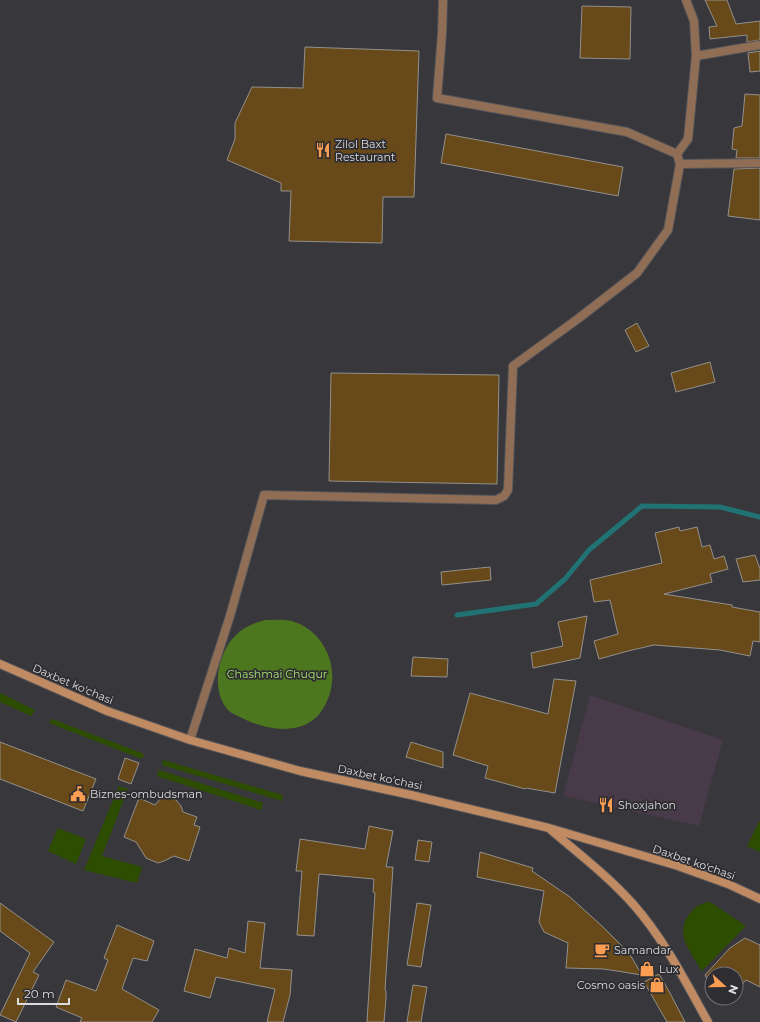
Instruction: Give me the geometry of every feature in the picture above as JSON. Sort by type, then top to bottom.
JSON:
[{"type":"main road","name":"Daxbet ko'chasi","points":[[0,664],[107,711],[190,740],[300,771],[412,795],[549,828],[678,866],[728,884],[760,899]]},
{"type":"main road","points":[[549,828],[617,887],[633,905],[666,948],[708,1022]]},
{"type":"street","points":[[190,740],[230,616],[264,495],[496,500],[504,496],[508,490],[513,366],[579,318],[637,272],[668,230],[680,164],[677,154],[627,132],[437,98],[443,0]]},
{"type":"street","points":[[677,154],[688,138],[696,56],[694,21],[686,0]]},
{"type":"street","points":[[696,56],[760,45]]},
{"type":"street","points":[[680,164],[760,162]]},
{"type":"shaded area","points":[[590,695],[723,740],[699,826],[563,796]]},
{"type":"green space","name":"Chashmai Chuqur","points":[[265,620],[289,620],[304,627],[315,635],[329,656],[332,669],[330,695],[324,707],[317,716],[308,723],[299,727],[277,729],[265,727],[234,714],[228,710],[222,702],[219,692],[218,671],[225,651],[230,642],[239,632],[253,624]]},
{"type":"green space","points":[[0,693],[35,710],[31,716],[0,702]]},
{"type":"green space","points":[[52,719],[144,754],[142,759],[49,723]]},
{"type":"green space","points":[[163,760],[283,795],[282,801],[162,765]]},
{"type":"green space","points":[[159,770],[263,803],[261,810],[157,776]]},
{"type":"green space","points":[[119,786],[128,789],[102,856],[142,867],[137,883],[84,870]]},
{"type":"green space","points":[[760,820],[760,852],[747,846]]},
{"type":"green space","points":[[58,828],[86,839],[76,864],[48,851]]},
{"type":"green space","points":[[710,902],[746,926],[707,966],[704,966],[702,971],[687,945],[683,931],[686,919],[694,909],[704,903]]},
{"type":"building","points":[[705,0],[727,0],[736,24],[760,21],[760,40],[747,42],[747,35],[710,39],[709,27],[717,26]]},
{"type":"building","points":[[582,6],[631,7],[630,59],[580,58]]},
{"type":"building","name":"Zilol Baxt Restaurant","points":[[305,47],[419,51],[414,197],[383,197],[382,243],[289,241],[291,191],[281,191],[281,183],[227,160],[235,139],[235,123],[252,87],[303,88]]},
{"type":"building","points":[[760,51],[760,71],[750,72],[748,53]]},
{"type":"building","points":[[745,94],[760,95],[760,158],[736,158],[737,150],[732,149],[734,128],[742,126]]},
{"type":"building","points":[[446,134],[623,167],[618,196],[441,163]]},
{"type":"building","points":[[760,168],[760,220],[728,216],[734,169]]},
{"type":"building","points":[[637,323],[649,346],[636,352],[625,330]]},
{"type":"building","points":[[710,362],[715,382],[676,392],[671,373]]},
{"type":"building","points":[[331,373],[499,375],[497,484],[329,481]]},
{"type":"building","points":[[679,527],[680,531],[697,527],[702,547],[710,545],[714,559],[724,556],[728,569],[710,574],[712,582],[664,594],[732,605],[732,607],[760,612],[760,642],[753,641],[750,656],[720,650],[654,645],[599,659],[594,641],[618,634],[610,600],[594,602],[590,580],[662,563],[655,533]]},
{"type":"building","points":[[755,555],[760,569],[760,580],[743,582],[736,559]]},
{"type":"building","points":[[490,567],[491,580],[442,585],[441,572]]},
{"type":"building","points":[[587,616],[580,658],[533,668],[531,653],[563,646],[558,622]]},
{"type":"building","points":[[413,657],[448,659],[447,677],[411,676]]},
{"type":"building","points":[[554,679],[576,681],[555,793],[525,789],[485,778],[488,766],[453,755],[470,693],[548,714]]},
{"type":"building","points":[[0,742],[96,779],[83,811],[0,779]]},
{"type":"building","points":[[411,742],[443,752],[443,768],[406,757]]},
{"type":"building","points":[[125,758],[139,763],[131,784],[118,779]]},
{"type":"building","points":[[169,797],[176,800],[181,806],[183,812],[197,817],[194,825],[200,827],[189,861],[174,856],[158,863],[146,858],[136,842],[124,837],[139,798],[155,805],[161,798]]},
{"type":"building","points":[[369,826],[393,831],[386,867],[393,867],[384,1022],[367,1022],[375,893],[373,892],[374,879],[319,874],[314,936],[297,935],[302,871],[296,871],[300,839],[365,849]]},
{"type":"building","points":[[418,840],[432,842],[429,862],[415,860]]},
{"type":"building","points":[[480,852],[533,868],[532,871],[570,897],[603,927],[629,953],[642,975],[604,969],[566,968],[568,943],[544,932],[539,922],[544,891],[477,877]]},
{"type":"building","points":[[0,903],[54,942],[33,972],[39,975],[16,1022],[0,1015],[30,953],[0,931]]},
{"type":"building","points":[[417,903],[431,905],[421,967],[407,965]]},
{"type":"building","points":[[248,921],[265,923],[260,968],[292,970],[290,995],[283,1022],[267,1022],[275,989],[216,977],[210,998],[184,991],[195,949],[227,958],[229,948],[245,953]]},
{"type":"building","points":[[117,925],[154,941],[147,961],[133,958],[122,989],[159,1010],[152,1022],[80,1022],[82,1018],[56,1007],[66,980],[96,991],[108,960],[104,958]]},
{"type":"building","points":[[745,938],[760,945],[760,987],[746,980],[744,982],[744,966],[713,966],[730,948]]},
{"type":"building","points":[[659,974],[685,1022],[667,1022],[644,982]]},
{"type":"building","points":[[413,985],[427,987],[421,1022],[407,1022]]},
{"type":"waterway","points":[[457,615],[536,604],[565,579],[589,550],[642,506],[720,507],[760,517]]},
{"type":"place","name":"Zilol Baxt Restaurant","points":[[323,150]]},
{"type":"place","name":"Biznes-ombudsman","points":[[78,794]]},
{"type":"place","name":"Shoxjahon","points":[[606,805]]},
{"type":"place","name":"Samandar","points":[[602,950]]},
{"type":"place","name":"Lux","points":[[647,969]]},
{"type":"place","name":"Cosmo oasis","points":[[657,985]]}]
